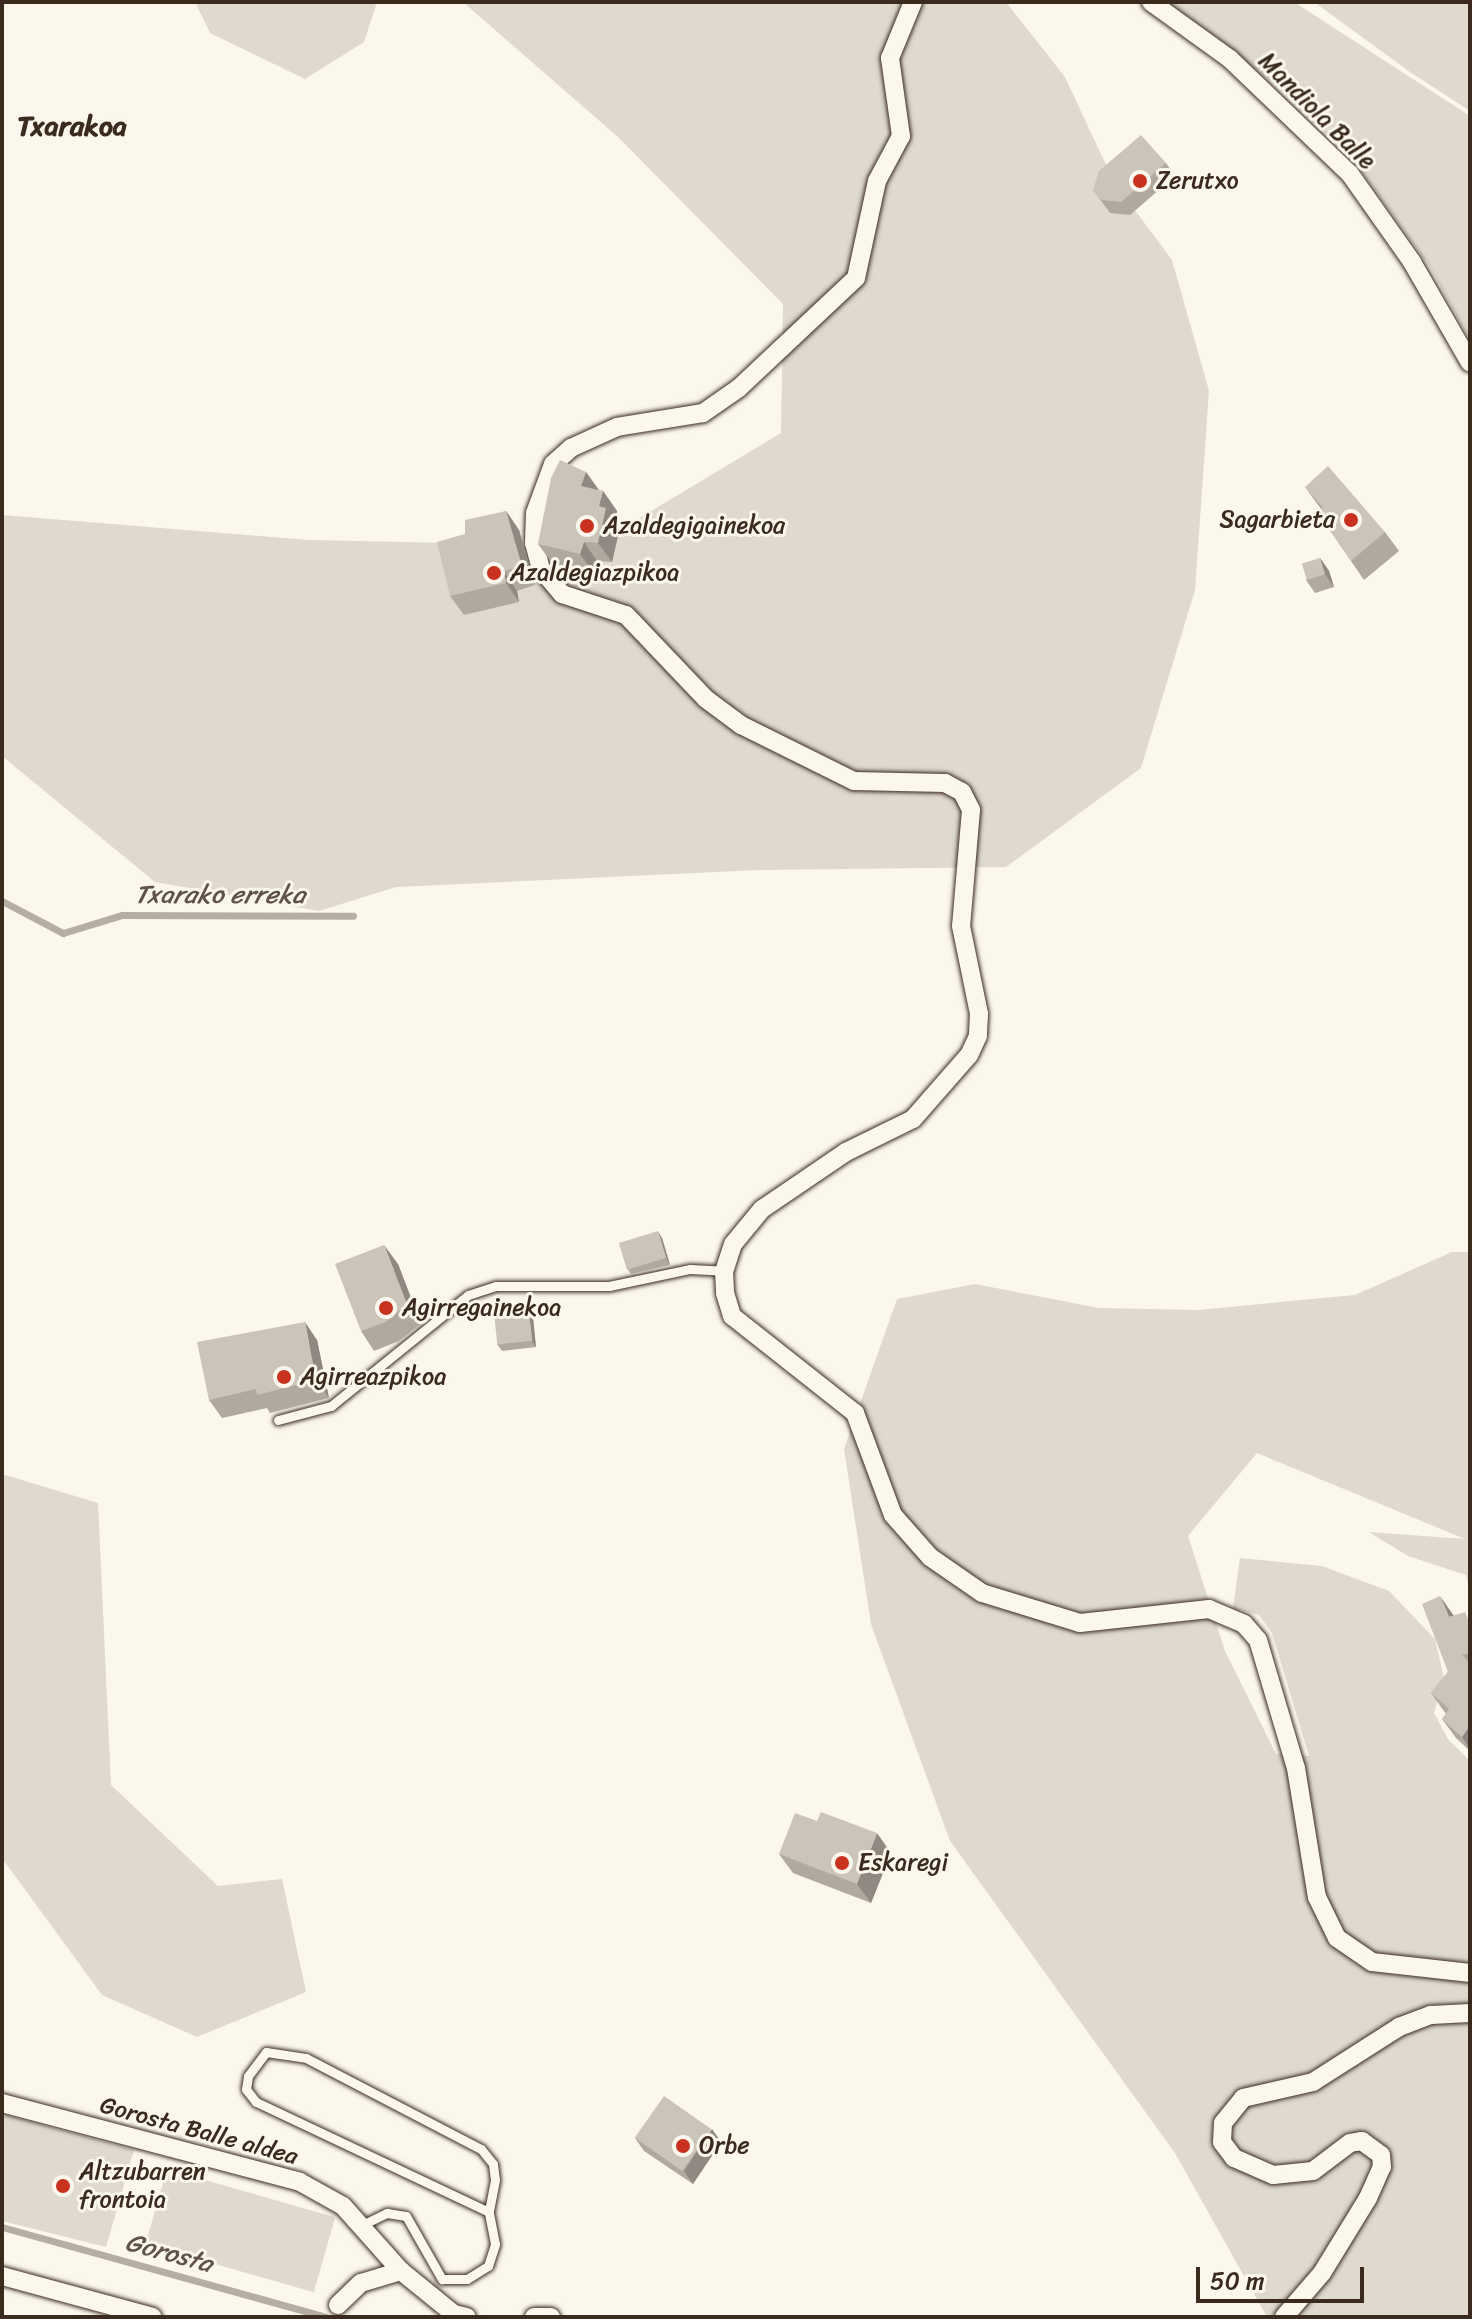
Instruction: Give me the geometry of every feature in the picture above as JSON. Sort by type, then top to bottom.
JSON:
[{"type":"street","points":[[913,2],[890,58],[901,136],[877,181],[856,278],[739,388],[703,413],[617,427],[571,448],[553,464],[535,513],[534,543],[541,569],[562,594],[626,615],[706,699],[741,725],[854,781],[945,783],[962,792],[971,810],[961,926],[979,1014],[978,1036],[969,1055],[913,1119],[846,1152],[762,1209],[733,1244],[724,1271],[732,1316],[855,1413],[893,1515],[930,1557],[982,1593],[1080,1623],[1209,1609],[1244,1624],[1258,1640],[1296,1768],[1317,1897],[1337,1938],[1372,1962],[1470,1973]]},
{"type":"street","name":"Mandiola Balle","points":[[1151,2],[1240,68],[1350,174],[1412,262],[1470,363]]},
{"type":"street","points":[[1284,2317],[1322,2273],[1368,2198],[1382,2167],[1381,2155],[1362,2141],[1350,2143],[1313,2171],[1273,2175],[1234,2158],[1222,2142],[1223,2123],[1243,2098],[1313,2082],[1399,2027],[1431,2015],[1470,2013]]},
{"type":"street","name":"Gorosta Balle aldea","points":[[2,2103],[300,2182],[333,2198],[362,2225],[401,2271],[454,2314],[467,2317]]},
{"type":"street","points":[[338,2305],[361,2283],[401,2271]]},
{"type":"street","points":[[2,2276],[153,2317]]},
{"type":"street","points":[[534,2317],[551,2317]]},
{"type":"lane","points":[[278,1420],[331,1406],[468,1295],[496,1286],[609,1286],[690,1269],[724,1271]]},
{"type":"lane","points":[[362,2225],[387,2213],[406,2216],[442,2279],[467,2279],[488,2266],[495,2244],[489,2212],[495,2180],[493,2164],[481,2149],[306,2058],[276,2050],[254,2061],[246,2089],[256,2102],[489,2212]]},
{"type":"shaded area","points":[[195,2],[377,2],[364,42],[305,79],[210,33]]},
{"type":"shaded area","points":[[463,2],[1006,2],[1065,77],[1114,182],[1172,260],[1209,391],[1195,590],[1141,768],[1006,867],[759,870],[396,887],[319,911],[155,882],[2,756],[2,515],[309,540],[593,546],[781,433],[783,304],[618,137]]},
{"type":"shaded area","points":[[1166,2],[1294,2],[1470,116],[1470,340],[1430,267],[1350,155],[1273,83]]},
{"type":"shaded area","points":[[1314,2],[1470,2],[1470,111],[1410,72]]},
{"type":"shaded area","points":[[1452,1252],[1470,1252],[1470,1591],[1466,1575],[1408,1556],[1369,1532],[1465,1539],[1257,1453],[1188,1536],[1225,1651],[1276,1754],[1309,1756],[1272,1633],[1259,1615],[1233,1608],[1240,1558],[1322,1566],[1389,1591],[1435,1639],[1444,1678],[1434,1713],[1448,1739],[1470,1761],[1470,2317],[1267,2317],[1175,2153],[950,1841],[871,1624],[844,1449],[897,1299],[975,1284],[1099,1308],[1198,1310],[1355,1295]]},
{"type":"shaded area","points":[[2,1474],[98,1503],[111,1785],[218,1886],[282,1879],[306,1992],[197,2037],[102,1995],[2,1858]]},
{"type":"shaded area","name":"Altzubarren frontoia","points":[[2,2114],[134,2150],[106,2247],[2,2221]]},
{"type":"shaded area","points":[[167,2169],[335,2217],[314,2292],[146,2244]]},
{"type":"building","points":[[1141,135],[1166,163],[1121,202],[1101,200],[1093,190],[1099,171]]},
{"type":"building","points":[[560,460],[586,472],[581,486],[603,491],[599,506],[606,508],[598,543],[584,542],[580,554],[538,544],[551,478]]},
{"type":"building","name":"Sagarbieta","points":[[1328,466],[1385,532],[1351,561],[1316,510],[1323,508],[1305,487]]},
{"type":"building","points":[[506,511],[522,566],[504,571],[506,583],[450,596],[437,542],[465,534],[465,520]]},
{"type":"building","points":[[1320,558],[1325,574],[1307,580],[1302,564]]},
{"type":"building","points":[[658,1231],[666,1258],[627,1270],[619,1243]]},
{"type":"building","points":[[384,1245],[407,1304],[386,1322],[361,1331],[335,1264]]},
{"type":"building","points":[[529,1311],[532,1341],[497,1344],[494,1315]]},
{"type":"building","points":[[305,1322],[316,1380],[257,1395],[256,1389],[209,1400],[197,1342]]},
{"type":"building","points":[[1440,1596],[1449,1617],[1465,1612],[1470,1624],[1470,1653],[1462,1655],[1470,1663],[1470,1728],[1462,1737],[1442,1719],[1449,1709],[1431,1693],[1448,1672],[1422,1604]]},
{"type":"building","points":[[821,1812],[877,1833],[857,1884],[779,1854],[795,1813],[817,1821]]},
{"type":"building","name":"Orbe","points":[[664,2096],[712,2129],[682,2171],[635,2138]]},
{"type":"waterway","name":"Txarako erreka","points":[[2,901],[63,933],[122,915],[353,916]]},
{"type":"waterway","name":"Gorosta","points":[[2,2227],[326,2317]]},
{"type":"place","name":"Zerutxo","points":[[1140,181]]},
{"type":"place","name":"Sagarbieta","points":[[1351,520]]},
{"type":"place","name":"Azaldegigainekoa","points":[[587,526]]},
{"type":"place","name":"Azaldegiazpikoa","points":[[494,573]]},
{"type":"place","name":"Agirregainekoa","points":[[386,1308]]},
{"type":"place","name":"Agirreazpikoa","points":[[284,1377]]},
{"type":"place","name":"Eskaregi","points":[[842,1863]]},
{"type":"place","name":"Orbe","points":[[683,2146]]},
{"type":"place","name":"Altzubarren frontoia","points":[[63,2186]]},
{"type":"district","name":"Txarakoa","points":[[72,126]]}]
